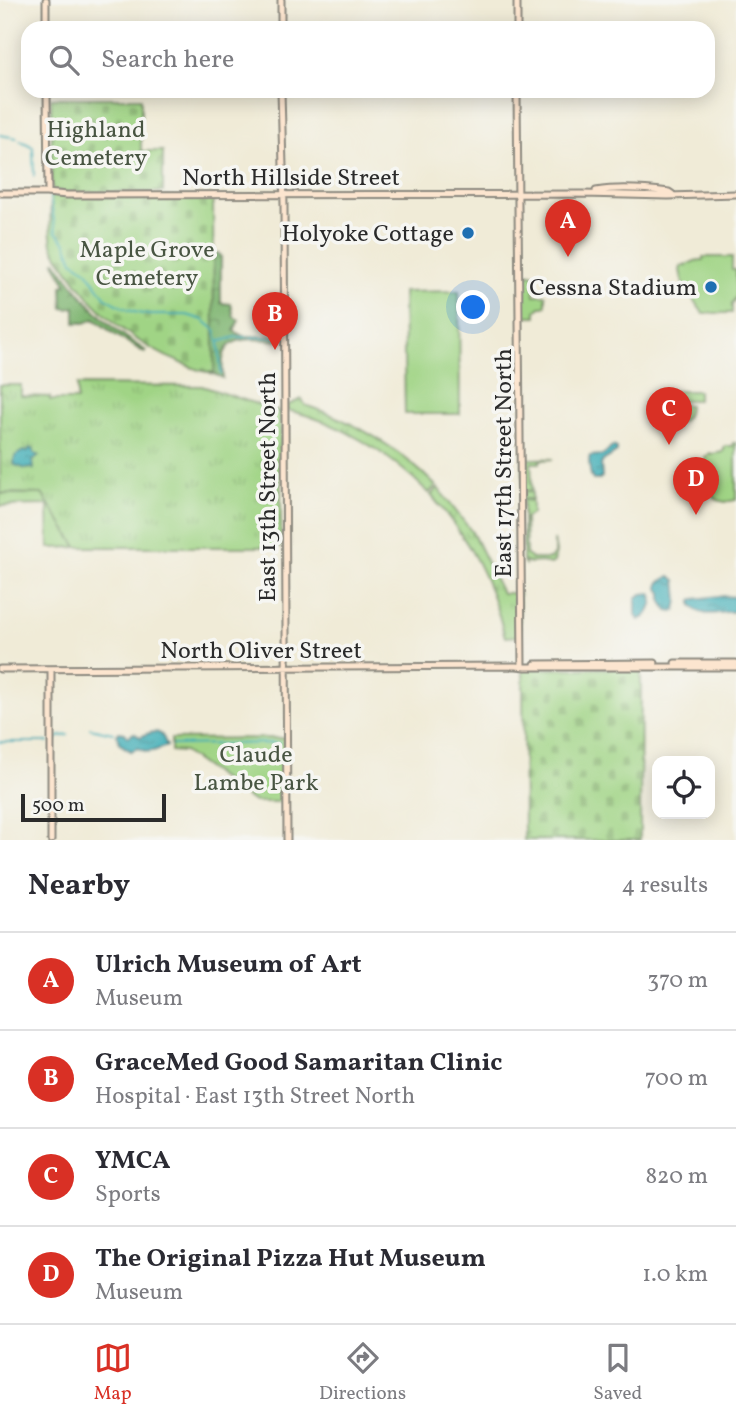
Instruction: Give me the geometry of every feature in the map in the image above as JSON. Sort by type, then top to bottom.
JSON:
[{"type":"main road","points":[[46,0],[46,21]]},
{"type":"main road","points":[[281,0],[281,21]]},
{"type":"main road","points":[[517,0],[517,21]]},
{"type":"main road","points":[[47,98],[48,193]]},
{"type":"main road","name":"East 13th Street North","points":[[281,98],[287,840]]},
{"type":"main road","name":"East 17th Street North","points":[[517,98],[522,666]]},
{"type":"main road","name":"North Hillside Street","points":[[0,193],[736,194]]},
{"type":"main road","name":"North Oliver Street","points":[[0,669],[736,665]]},
{"type":"main road","points":[[272,668],[282,673],[286,683]]},
{"type":"main road","points":[[51,669],[51,840]]},
{"type":"green space","name":"Highland Cemetery","points":[[51,98],[141,98],[141,151],[163,151],[163,192],[52,190]]},
{"type":"green space","name":"Maple Grove Cemetery","points":[[51,196],[213,197],[214,372],[195,369],[132,337],[90,298],[53,247]]},
{"type":"green space","points":[[213,253],[221,256],[221,303],[231,304],[234,317],[239,320],[234,331],[243,336],[280,336],[280,341],[254,339],[237,341],[230,345],[223,360],[223,378],[211,373],[214,371]]},
{"type":"green space","name":"Cessna Stadium","points":[[703,257],[732,257],[732,270],[736,270],[736,299],[732,303],[732,313],[703,313],[685,286],[680,267],[703,260]]},
{"type":"green space","points":[[56,261],[96,311],[146,351],[145,353],[94,319],[75,323],[75,307],[63,308],[62,286],[67,285],[54,263]]},
{"type":"green space","points":[[524,274],[534,274],[534,295],[546,295],[546,304],[536,311],[536,316],[524,316]]},
{"type":"green space","points":[[459,291],[460,414],[405,414],[403,292]]},
{"type":"green space","points":[[0,385],[21,385],[21,396],[50,397],[50,400],[77,400],[77,385],[202,386],[281,412],[281,547],[77,547],[42,494],[0,493]]},
{"type":"green space","points":[[665,391],[698,391],[698,400],[665,400]]},
{"type":"green space","points":[[302,399],[305,405],[341,419],[392,448],[436,486],[429,493],[382,453],[364,442],[327,423],[287,410],[288,405]]},
{"type":"green space","points":[[670,404],[689,405],[688,413],[678,423],[670,424]]},
{"type":"green space","points":[[733,443],[736,443],[736,500],[725,502],[714,497],[703,470],[705,458],[710,453],[723,452],[725,446],[733,446]]},
{"type":"green space","points":[[523,458],[553,459],[531,463],[532,490],[525,491],[532,492],[532,499],[525,500],[532,501],[532,514],[525,518],[526,554],[531,559],[550,559],[554,554],[554,540],[556,552],[551,564],[523,562]]},
{"type":"green space","points":[[438,488],[472,532],[502,593],[519,593],[520,636],[505,637],[493,596],[477,561],[457,528],[431,495]]},
{"type":"green space","points":[[0,494],[42,494],[77,547],[49,548],[48,505],[0,506]]},
{"type":"green space","points":[[641,668],[640,840],[524,840],[523,669]]},
{"type":"green space","name":"Claude Lambe Park","points":[[284,738],[285,802],[254,802],[184,752],[171,751],[171,739]]},
{"type":"water","points":[[613,446],[617,448],[617,452],[603,461],[602,477],[593,480],[590,456],[603,455]]},
{"type":"water","points":[[30,448],[39,456],[33,461],[34,470],[15,465],[15,456],[23,451],[27,452]]},
{"type":"water","points":[[670,576],[676,580],[678,600],[673,612],[668,611],[662,602],[662,593],[658,587],[660,582]]},
{"type":"water","points":[[651,593],[651,609],[639,620],[636,615],[636,598]]},
{"type":"water","points":[[736,597],[736,612],[707,614],[696,610],[692,605],[692,600],[695,599]]},
{"type":"water","points":[[119,732],[128,737],[134,733],[140,737],[158,733],[167,746],[153,751],[138,748],[131,751],[120,744],[117,735]]},
{"type":"waterway","points":[[0,135],[17,138]]},
{"type":"waterway","points":[[20,140],[33,147],[34,176]]},
{"type":"waterway","points":[[50,197],[56,232],[66,243],[73,261],[87,271],[105,297],[138,313],[187,315],[203,320],[215,330],[219,343],[221,374]]},
{"type":"waterway","points":[[218,342],[236,337],[278,337]]},
{"type":"waterway","points":[[90,728],[113,733]]},
{"type":"waterway","points":[[54,742],[58,737],[68,735]]},
{"type":"waterway","points":[[0,742],[48,742]]},
{"type":"waterway","points":[[172,745],[279,743]]},
{"type":"place","name":"Holyoke Cottage","points":[[468,233]]},
{"type":"place","name":"Ulrich Museum of Art","points":[[568,257]]},
{"type":"place","name":"Cessna Stadium","points":[[711,287]]},
{"type":"place","name":"GraceMed Good Samaritan Clinic","points":[[275,350]]},
{"type":"place","name":"YMCA","points":[[669,445]]},
{"type":"place","name":"The Original Pizza Hut Museum","points":[[696,515]]}]
